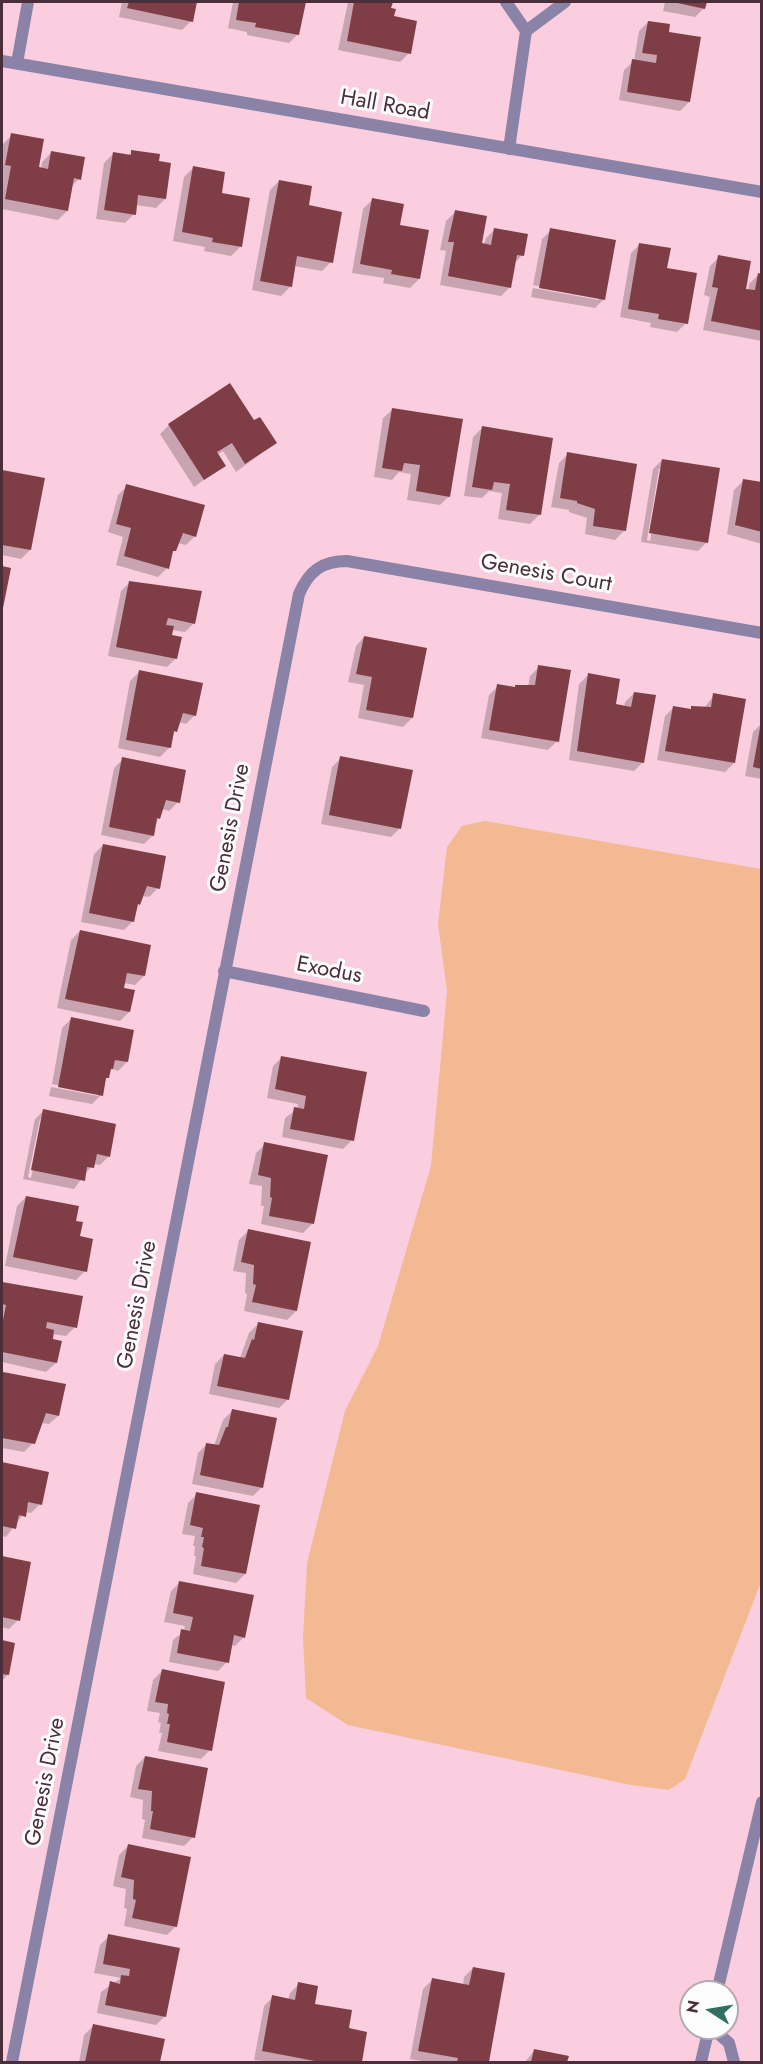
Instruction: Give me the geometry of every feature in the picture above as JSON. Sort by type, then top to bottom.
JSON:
[{"type":"street","points":[[18,63],[28,2]]},
{"type":"street","points":[[506,2],[526,31],[509,149]]},
{"type":"street","points":[[526,31],[565,2]]},
{"type":"street","name":"Hall Road","points":[[2,61],[762,192]]},
{"type":"street","name":"Genesis Court","points":[[323,564],[347,561],[762,633]]},
{"type":"street","name":"Genesis Drive","points":[[12,2062],[299,594],[307,577],[323,564]]},
{"type":"street","name":"Exodus","points":[[224,971],[424,1011]]},
{"type":"street","points":[[720,1980],[762,1802]]},
{"type":"street","points":[[701,2062],[707,2040]]},
{"type":"street","points":[[725,2040],[729,2043],[734,2062]]},
{"type":"shaded area","points":[[485,821],[761,869],[761,1582],[685,1779],[669,1790],[631,1785],[348,1725],[306,1698],[303,1637],[307,1563],[345,1411],[378,1346],[431,1166],[447,991],[438,924],[447,847],[462,826]]},
{"type":"building","points":[[129,2],[197,2],[193,22],[127,8]]},
{"type":"building","points":[[239,2],[306,2],[299,35],[255,27],[256,23],[236,20]]},
{"type":"building","points":[[354,2],[393,2],[391,8],[396,9],[394,16],[417,21],[411,54],[347,41]]},
{"type":"building","points":[[673,2],[707,2],[705,9]]},
{"type":"building","points":[[648,21],[670,24],[669,32],[701,37],[690,102],[627,92],[632,59],[656,63],[657,55],[642,53]]},
{"type":"building","points":[[11,133],[44,139],[39,167],[48,169],[51,151],[85,157],[81,180],[74,178],[68,211],[5,199],[11,166],[5,165]]},
{"type":"building","points":[[131,150],[160,154],[159,161],[171,163],[166,199],[138,195],[136,215],[104,210],[113,152],[131,155]]},
{"type":"building","points":[[193,166],[225,172],[222,193],[250,198],[242,247],[212,242],[213,238],[182,232]]},
{"type":"building","points":[[279,180],[312,186],[309,205],[342,212],[333,263],[297,256],[292,287],[260,281]]},
{"type":"building","points":[[372,198],[404,204],[400,225],[429,230],[420,279],[391,274],[392,270],[360,264]]},
{"type":"building","points":[[455,210],[487,216],[482,243],[491,245],[494,228],[528,234],[524,256],[517,255],[511,288],[448,276],[454,242],[448,242]]},
{"type":"building","points":[[550,228],[616,240],[605,300],[539,288]]},
{"type":"building","points":[[639,243],[671,248],[667,268],[697,273],[688,324],[658,319],[659,314],[628,309]]},
{"type":"building","points":[[718,255],[751,261],[746,289],[755,290],[758,273],[762,274],[762,331],[711,321],[718,288],[712,287]]},
{"type":"building","points":[[230,383],[254,420],[260,417],[277,443],[245,464],[232,443],[217,452],[226,466],[204,480],[168,424]]},
{"type":"building","points":[[392,408],[463,419],[450,497],[416,491],[420,465],[404,463],[402,471],[382,468]]},
{"type":"building","points":[[482,426],[553,438],[541,515],[506,510],[510,484],[494,482],[492,490],[472,487]]},
{"type":"building","points":[[567,452],[637,464],[626,531],[593,526],[595,509],[577,503],[577,501],[560,498]]},
{"type":"building","points":[[662,459],[720,468],[708,543],[649,533]]},
{"type":"building","points":[[2,470],[45,478],[31,550],[2,545]]},
{"type":"building","points":[[743,479],[762,482],[762,532],[735,525]]},
{"type":"building","points":[[126,484],[205,505],[196,537],[183,533],[176,551],[173,551],[169,569],[124,556],[131,528],[116,524]]},
{"type":"building","points":[[2,566],[11,568],[3,608],[2,608]]},
{"type":"building","points":[[129,581],[202,591],[195,624],[168,618],[166,625],[174,626],[172,635],[182,637],[177,659],[116,647]]},
{"type":"building","points":[[364,636],[427,648],[413,718],[366,710],[372,677],[356,674]]},
{"type":"building","points":[[538,665],[571,670],[559,742],[489,730],[497,684],[515,687],[515,685],[535,685]]},
{"type":"building","points":[[139,670],[203,683],[196,716],[183,713],[177,732],[174,731],[171,748],[126,740]]},
{"type":"building","points":[[588,673],[620,679],[616,704],[631,707],[634,692],[656,695],[644,763],[577,751]]},
{"type":"building","points":[[713,693],[746,699],[735,763],[665,751],[673,706],[691,709],[691,706],[711,707]]},
{"type":"building","points":[[760,728],[762,728],[762,769],[753,767]]},
{"type":"building","points":[[340,756],[413,770],[401,829],[329,815]]},
{"type":"building","points":[[122,757],[186,770],[180,803],[166,800],[160,819],[157,818],[154,836],[109,827]]},
{"type":"building","points":[[103,844],[166,856],[160,889],[147,886],[140,905],[138,904],[134,922],[89,913]]},
{"type":"building","points":[[80,930],[151,945],[145,976],[127,973],[124,988],[135,990],[130,1012],[65,999]]},
{"type":"building","points":[[71,1017],[134,1030],[128,1062],[115,1060],[109,1078],[106,1078],[103,1096],[58,1087]]},
{"type":"building","points":[[281,1056],[367,1072],[354,1141],[290,1129],[294,1107],[304,1109],[306,1096],[275,1089]]},
{"type":"building","points":[[43,1109],[116,1124],[110,1157],[97,1154],[94,1168],[87,1167],[85,1181],[31,1170]]},
{"type":"building","points":[[264,1142],[328,1155],[314,1224],[269,1216],[272,1198],[270,1197],[271,1178],[258,1175]]},
{"type":"building","points":[[26,1196],[79,1206],[76,1221],[83,1222],[80,1236],[93,1239],[87,1272],[13,1257]]},
{"type":"building","points":[[248,1229],[311,1242],[297,1311],[252,1302],[256,1285],[253,1284],[254,1265],[241,1262]]},
{"type":"building","points":[[2,1282],[83,1296],[77,1328],[47,1322],[46,1328],[54,1330],[53,1339],[62,1341],[57,1363],[2,1352],[2,1325],[6,1305],[2,1304]]},
{"type":"building","points":[[258,1322],[303,1331],[289,1400],[217,1386],[224,1354],[245,1358],[252,1339],[254,1340]]},
{"type":"building","points":[[3,1372],[66,1384],[59,1416],[46,1413],[35,1444],[2,1438]]},
{"type":"building","points":[[232,1409],[277,1418],[263,1488],[200,1475],[206,1443],[219,1445],[228,1427]]},
{"type":"building","points":[[2,1462],[49,1472],[42,1505],[28,1502],[26,1517],[19,1515],[16,1529],[2,1526]]},
{"type":"building","points":[[196,1492],[260,1505],[246,1574],[201,1566],[204,1548],[202,1547],[204,1537],[201,1537],[203,1528],[190,1525]]},
{"type":"building","points":[[2,1556],[31,1562],[20,1621],[2,1617]]},
{"type":"building","points":[[179,1581],[254,1595],[245,1638],[234,1635],[229,1663],[177,1653],[181,1629],[190,1631],[193,1617],[173,1613]]},
{"type":"building","points":[[2,1640],[15,1643],[9,1675],[2,1674]]},
{"type":"building","points":[[162,1669],[225,1682],[212,1751],[167,1742],[170,1724],[167,1724],[168,1704],[155,1702]]},
{"type":"building","points":[[145,1756],[208,1768],[195,1838],[150,1829],[153,1811],[151,1811],[152,1791],[138,1789]]},
{"type":"building","points":[[128,1844],[191,1857],[177,1927],[132,1918],[136,1900],[133,1899],[134,1880],[121,1877]]},
{"type":"building","points":[[108,1934],[180,1948],[166,2017],[105,2005],[110,1981],[120,1984],[121,1975],[129,1976],[130,1969],[103,1964]]},
{"type":"building","points":[[473,1967],[505,1973],[489,2062],[457,2062],[458,2058],[418,2051],[432,1978],[469,1985]]},
{"type":"building","points":[[298,1982],[318,1986],[315,2004],[352,2010],[349,2028],[367,2032],[362,2062],[320,2062],[262,2051],[272,1995],[295,2000]]},
{"type":"building","points":[[93,2024],[165,2039],[160,2062],[85,2062]]},
{"type":"building","points":[[534,2049],[569,2056],[567,2062],[531,2062]]}]
